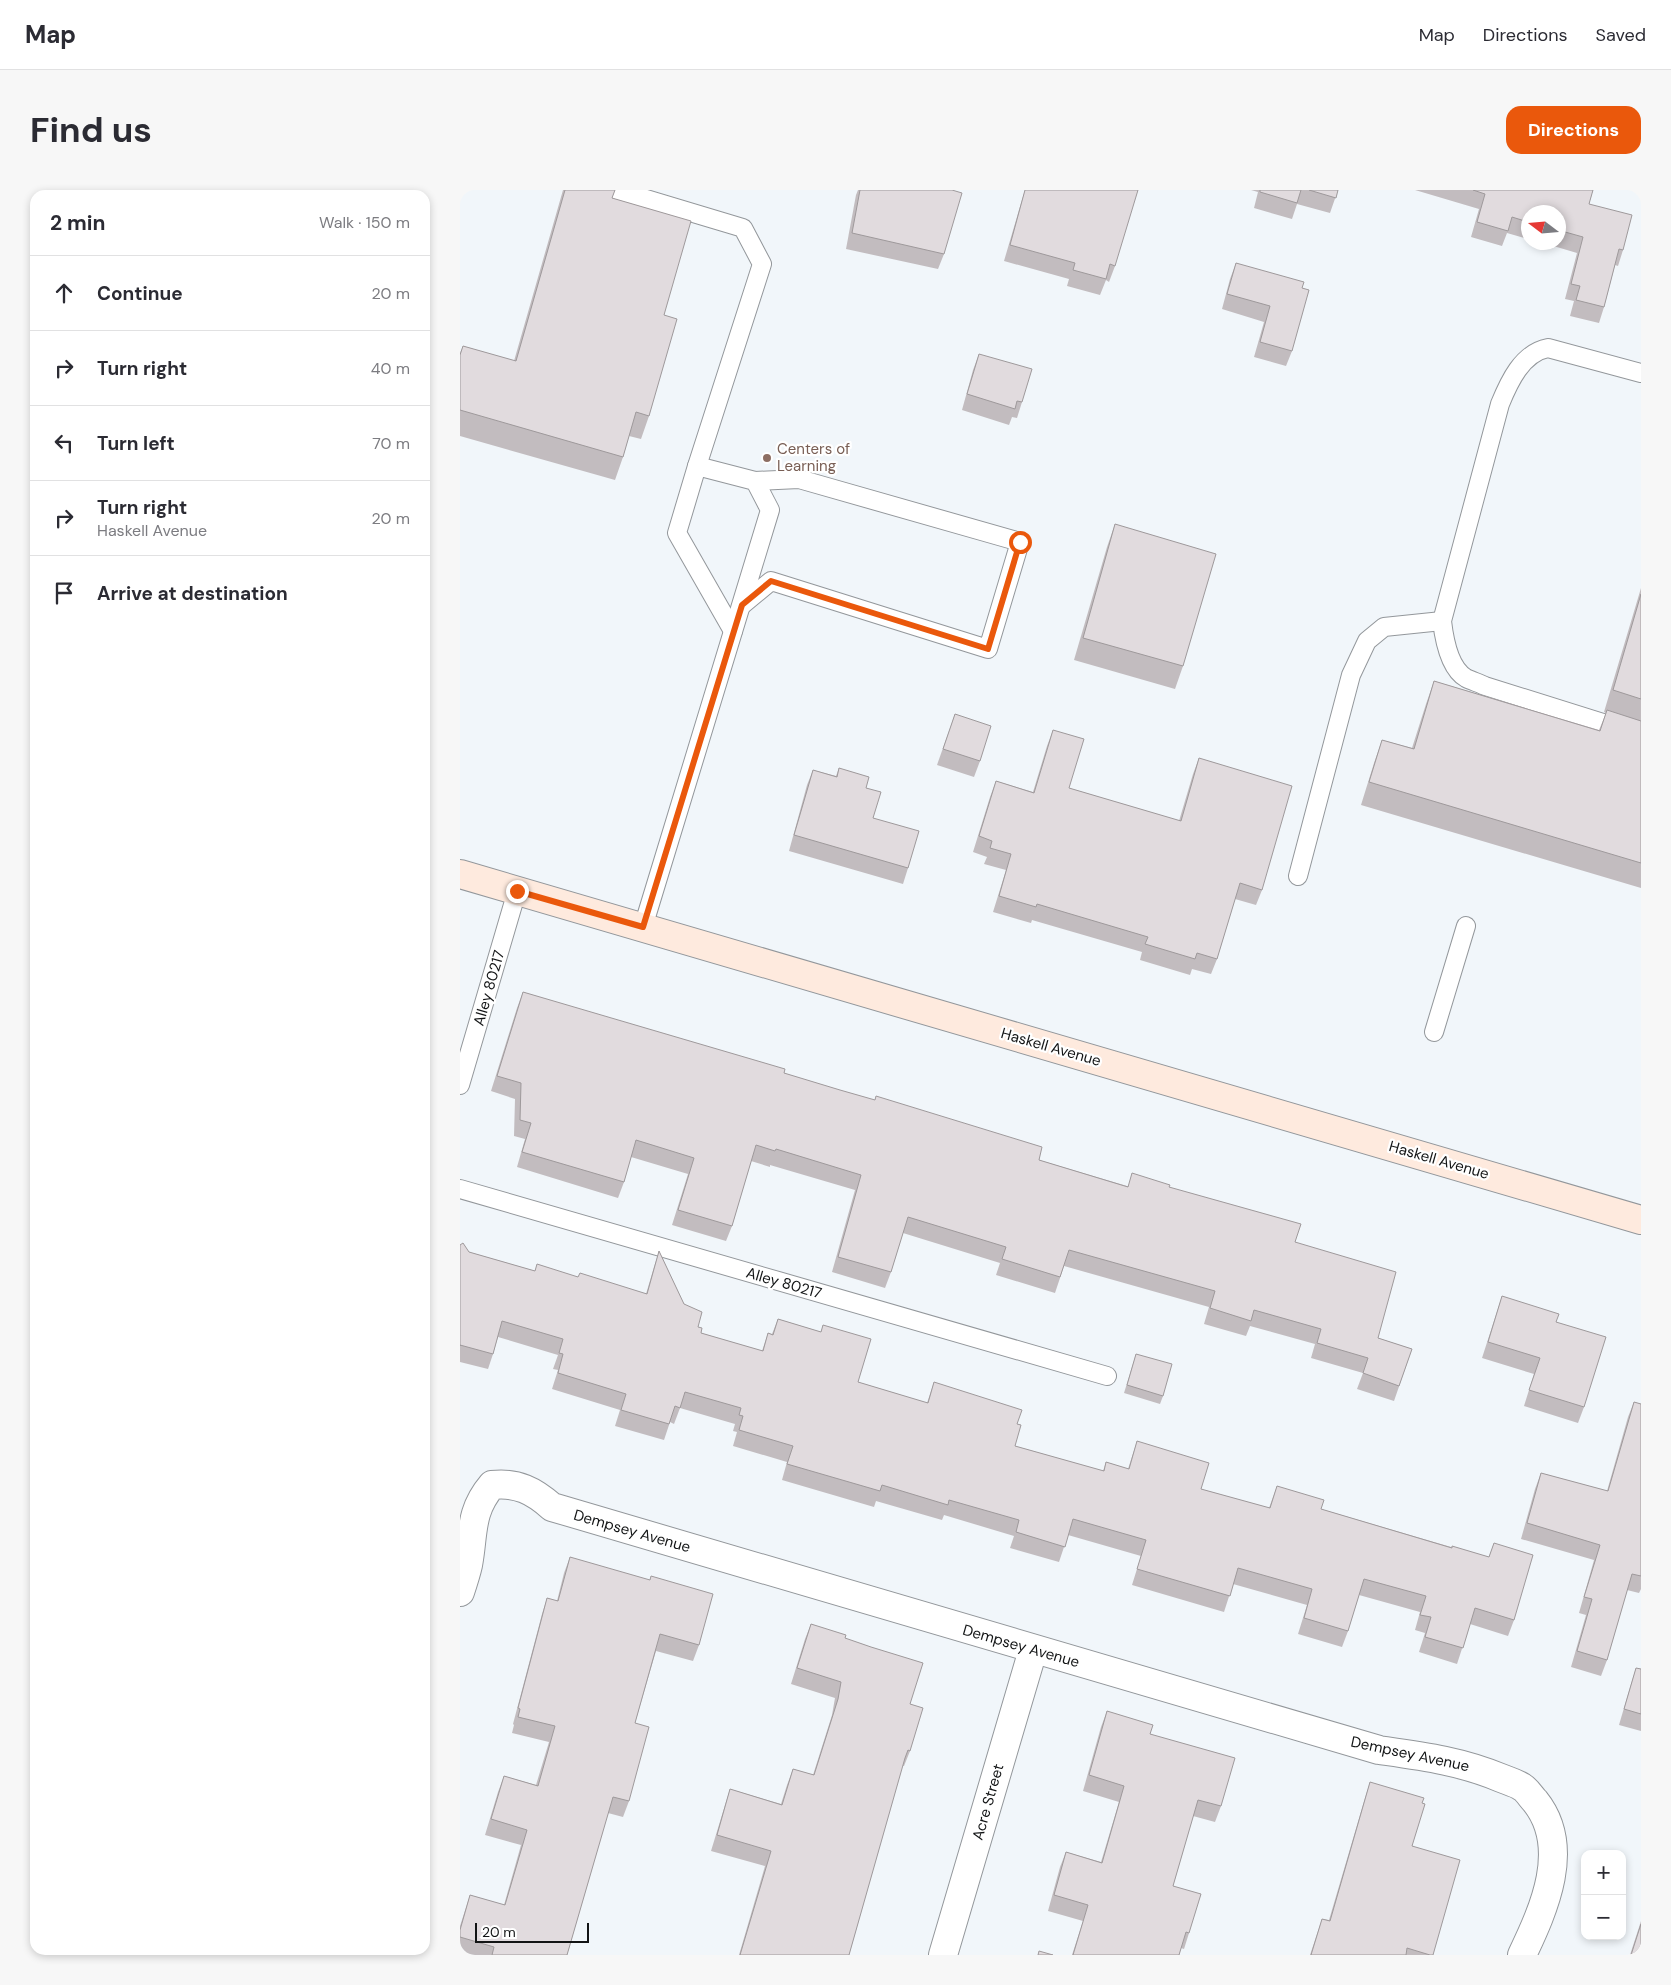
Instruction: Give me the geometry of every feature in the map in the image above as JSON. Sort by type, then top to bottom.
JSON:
[{"type":"main road","name":"Haskell Avenue","points":[[460,874],[1641,1220]]},
{"type":"street","name":"Dempsey Avenue","points":[[460,1592],[468,1564],[470,1540],[480,1499],[492,1485],[520,1486],[539,1495],[552,1507],[1033,1650],[1379,1750],[1438,1758],[1476,1767],[1523,1787],[1544,1812],[1553,1846],[1551,1882],[1540,1919],[1522,1955]]},
{"type":"street","name":"Acre Street","points":[[943,1955],[1033,1650]]},
{"type":"lane","points":[[616,190],[743,228],[762,264],[677,533],[734,631]]},
{"type":"lane","points":[[1641,372],[1548,348],[1536,350],[1523,363],[1509,382],[1500,404],[1442,620],[1444,640],[1452,661],[1464,677],[1485,686],[1641,735]]},
{"type":"lane","points":[[698,466],[755,481],[800,479],[1020,542],[988,649],[771,581],[742,605]]},
{"type":"lane","points":[[643,927],[770,510],[755,481]]},
{"type":"lane","points":[[1298,876],[1351,675],[1367,641],[1384,627],[1442,620]]},
{"type":"lane","name":"Alley 80217","points":[[460,1085],[517,891]]},
{"type":"lane","points":[[1434,1032],[1466,926]]},
{"type":"lane","name":"Alley 80217","points":[[460,1189],[1107,1376]]},
{"type":"building","points":[[565,190],[615,190],[612,198],[691,221],[664,315],[677,319],[649,416],[636,412],[623,457],[460,410],[460,355],[463,346],[516,361]]},
{"type":"building","points":[[860,190],[952,190],[962,193],[944,254],[852,233]]},
{"type":"building","points":[[1025,190],[1138,190],[1115,266],[1110,264],[1106,279],[1073,270],[1075,263],[1010,245]]},
{"type":"building","points":[[1260,190],[1301,190],[1297,203],[1260,192]]},
{"type":"building","points":[[1309,190],[1338,190],[1336,198]]},
{"type":"building","points":[[1473,190],[1593,190],[1589,204],[1632,215],[1623,250],[1619,249],[1604,307],[1576,300],[1580,286],[1571,284],[1583,237],[1566,232],[1566,205],[1521,205],[1521,220],[1512,217],[1508,231],[1477,222],[1485,194]]},
{"type":"building","points":[[1236,263],[1304,282],[1302,288],[1309,290],[1292,351],[1260,342],[1270,306],[1227,294]]},
{"type":"building","points":[[979,354],[1032,369],[1022,402],[1017,401],[1015,409],[967,394]]},
{"type":"building","points":[[1115,524],[1216,554],[1183,666],[1083,638]]},
{"type":"building","points":[[1641,594],[1641,699],[1613,690]]},
{"type":"building","points":[[1434,681],[1600,731],[1607,710],[1641,721],[1641,863],[1369,782],[1382,740],[1414,749]]},
{"type":"building","points":[[955,714],[991,726],[980,761],[943,749]]},
{"type":"building","points":[[1053,730],[1084,739],[1069,788],[1181,821],[1199,758],[1292,786],[1262,890],[1240,883],[1217,959],[1197,953],[1195,959],[1145,944],[1148,937],[1037,904],[1036,907],[999,896],[1011,854],[990,848],[992,841],[979,836],[996,781],[1034,793]]},
{"type":"building","points":[[839,768],[869,777],[866,788],[881,792],[873,818],[919,831],[908,868],[794,835],[813,770],[837,777]]},
{"type":"building","points":[[523,992],[785,1069],[784,1073],[840,1090],[875,1100],[876,1096],[1042,1147],[1039,1160],[1128,1187],[1132,1173],[1170,1185],[1169,1187],[1301,1224],[1295,1242],[1396,1272],[1378,1338],[1412,1349],[1399,1386],[1363,1373],[1368,1358],[1317,1343],[1321,1329],[1254,1310],[1251,1321],[1210,1308],[1215,1291],[1069,1250],[1060,1277],[1002,1259],[1006,1247],[908,1217],[891,1272],[838,1257],[861,1175],[776,1149],[775,1151],[756,1145],[732,1226],[678,1210],[694,1158],[636,1140],[624,1182],[522,1152],[531,1123],[520,1120],[521,1083],[497,1076]]},
{"type":"building","points":[[463,1243],[469,1252],[535,1271],[537,1264],[578,1277],[580,1273],[647,1294],[659,1251],[684,1304],[702,1312],[698,1327],[702,1328],[701,1333],[763,1351],[768,1333],[773,1335],[778,1319],[821,1332],[823,1325],[871,1339],[858,1382],[928,1403],[934,1382],[1022,1410],[1017,1424],[1021,1425],[1015,1446],[1104,1471],[1106,1462],[1129,1469],[1137,1441],[1209,1463],[1201,1489],[1270,1508],[1277,1486],[1324,1500],[1321,1509],[1452,1548],[1452,1546],[1489,1557],[1494,1543],[1533,1555],[1514,1620],[1475,1608],[1463,1648],[1425,1637],[1431,1617],[1420,1615],[1426,1596],[1364,1579],[1348,1631],[1304,1618],[1312,1589],[1238,1568],[1230,1596],[1137,1569],[1146,1540],[1073,1519],[1065,1547],[1016,1532],[1019,1520],[949,1500],[948,1505],[882,1485],[880,1491],[787,1464],[793,1446],[739,1430],[743,1416],[739,1415],[741,1408],[685,1392],[680,1408],[675,1406],[669,1424],[621,1410],[626,1394],[558,1373],[563,1354],[559,1353],[563,1339],[502,1321],[493,1354],[460,1345],[460,1245]]},
{"type":"building","points":[[1502,1296],[1559,1314],[1556,1322],[1606,1337],[1584,1407],[1529,1390],[1540,1358],[1488,1342]]},
{"type":"building","points":[[1136,1354],[1172,1364],[1163,1396],[1127,1385]]},
{"type":"building","points":[[1634,1402],[1641,1404],[1641,1576],[1632,1574],[1607,1660],[1577,1651],[1592,1599],[1584,1597],[1600,1545],[1527,1523],[1541,1473],[1608,1491]]},
{"type":"building","points":[[570,1557],[650,1580],[651,1576],[713,1594],[699,1645],[660,1634],[635,1723],[649,1727],[629,1801],[613,1797],[567,1955],[492,1955],[494,1947],[460,1937],[460,1930],[470,1895],[505,1905],[527,1830],[491,1819],[504,1776],[538,1786],[555,1726],[518,1717],[520,1709],[518,1708],[547,1598],[558,1601]]},
{"type":"building","points":[[811,1624],[846,1635],[845,1638],[923,1663],[910,1704],[923,1708],[910,1751],[908,1750],[905,1758],[849,1955],[740,1955],[771,1851],[717,1835],[730,1789],[782,1805],[793,1769],[814,1775],[838,1699],[841,1682],[797,1668]]},
{"type":"building","points":[[1636,1668],[1641,1669],[1641,1714],[1624,1709]]},
{"type":"building","points":[[1107,1711],[1153,1725],[1150,1734],[1235,1758],[1221,1806],[1198,1800],[1173,1886],[1201,1894],[1189,1933],[1186,1932],[1179,1955],[1073,1955],[1088,1905],[1054,1895],[1066,1852],[1102,1863],[1124,1786],[1089,1775]]},
{"type":"building","points":[[1370,1782],[1424,1798],[1422,1803],[1425,1804],[1412,1846],[1460,1860],[1433,1955],[1407,1948],[1406,1955],[1311,1955],[1322,1919],[1330,1921]]},
{"type":"building","points":[[1641,1924],[1641,1955],[1631,1955]]},
{"type":"building","points":[[1039,1951],[1053,1955],[1038,1955]]},
{"type":"place","name":"Centers of Learning","points":[[767,458]]},
{"type":"route","points":[[517,891],[643,927],[742,605],[771,581],[988,649],[1020,542]]}]
